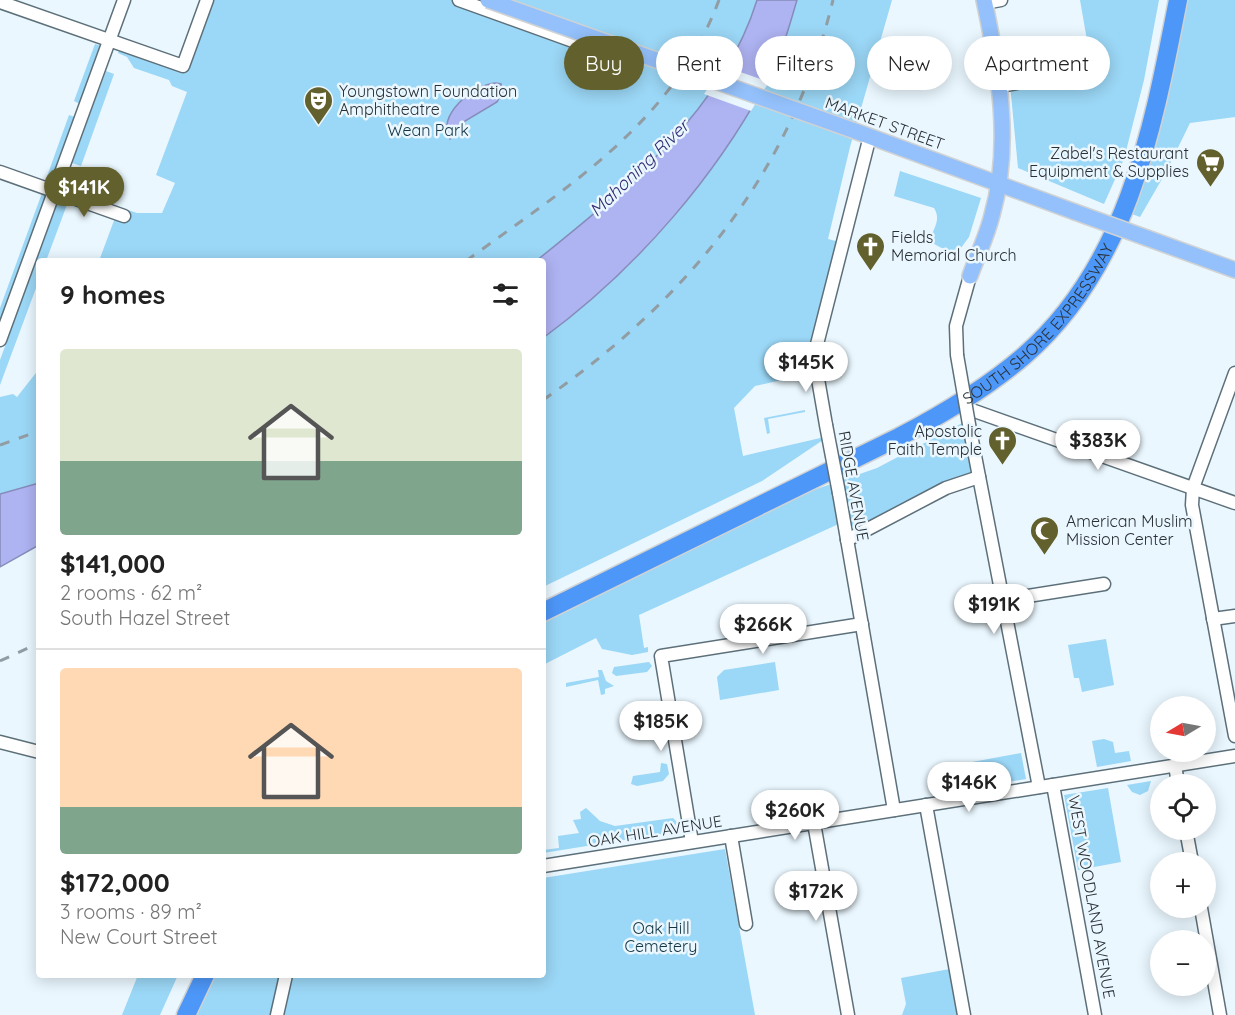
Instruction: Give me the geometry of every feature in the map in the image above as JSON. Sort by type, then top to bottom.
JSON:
[{"type":"highway","name":"SOUTH SHORE EXPRESSWAY","points":[[546,611],[926,423],[1005,371],[1026,354],[1074,302],[1100,262],[1125,209],[1145,154],[1178,0]]},
{"type":"highway","points":[[186,1015],[204,978]]},
{"type":"main road","name":"MARKET STREET","points":[[488,0],[1235,270]]},
{"type":"main road","points":[[985,1],[992,36]]},
{"type":"main road","points":[[970,276],[993,215],[1001,154],[1001,90]]},
{"type":"street","points":[[0,340],[124,0]]},
{"type":"street","points":[[0,2],[183,66],[207,0]]},
{"type":"street","points":[[459,0],[564,38]]},
{"type":"street","points":[[985,1],[1001,0]]},
{"type":"street","name":"RIDGE AVENUE","points":[[862,134],[814,356],[894,810]]},
{"type":"street","points":[[0,172],[124,216]]},
{"type":"street","points":[[970,276],[956,326],[957,355],[1039,787]]},
{"type":"street","points":[[1235,373],[1193,489],[1191,505],[1235,736]]},
{"type":"street","points":[[966,408],[1235,503]]},
{"type":"street","points":[[847,540],[946,488],[979,477]]},
{"type":"street","points":[[1003,600],[1104,584]]},
{"type":"street","points":[[1213,619],[1235,616]]},
{"type":"street","points":[[692,842],[661,656],[862,624]]},
{"type":"street","points":[[0,742],[36,751]]},
{"type":"street","name":"OAK HILL AVENUE","points":[[546,866],[1235,756]]},
{"type":"street","points":[[1175,765],[1176,774]]},
{"type":"street","name":"WEST WOODLAND AVENUE","points":[[1053,785],[1095,1015]]},
{"type":"street","points":[[926,805],[964,1015]]},
{"type":"street","points":[[814,823],[848,1015]]},
{"type":"street","points":[[731,836],[746,924]]},
{"type":"street","points":[[1203,918],[1220,1015]]},
{"type":"street","points":[[277,1015],[285,978]]},
{"type":"green space","name":"Wean Park","points":[[207,0],[757,0],[743,36],[656,36],[656,90],[711,90],[695,113],[635,177],[540,258],[100,258],[119,207],[137,213],[162,213],[175,183],[156,175],[187,92],[172,86],[169,80],[134,68],[127,57],[118,53],[121,45],[183,66]]},
{"type":"green space","points":[[797,0],[892,0],[882,36],[867,36],[867,88],[828,239],[843,243],[817,372],[755,386],[734,408],[743,456],[829,436],[762,481],[546,586],[546,336],[584,306],[662,231],[729,144],[760,90],[855,90],[855,36],[785,36]]},
{"type":"green space","points":[[1080,0],[1159,0],[1144,80],[1124,159],[1104,204],[1018,168],[1011,90],[1110,90],[1110,36],[1086,36]]},
{"type":"green space","points":[[1178,0],[1235,0],[1235,117],[1190,123],[1166,172],[1140,217],[1124,211]]},
{"type":"green space","points":[[95,44],[101,46],[80,104],[74,101]]},
{"type":"green space","points":[[106,71],[114,74],[81,166],[72,163]]},
{"type":"green space","points":[[69,115],[75,117],[51,185],[45,182]]},
{"type":"green space","points":[[900,171],[981,198],[969,237],[958,252],[935,244],[932,239],[937,216],[934,208],[894,196]]},
{"type":"green space","points":[[69,172],[77,175],[72,189],[63,189]]},
{"type":"green space","points":[[42,193],[47,195],[0,324],[0,308]]},
{"type":"green space","points":[[59,199],[68,202],[47,258],[37,258]]},
{"type":"green space","points":[[36,262],[36,288],[0,385],[0,360]]},
{"type":"green space","points":[[36,373],[36,484],[0,494],[0,397],[13,394],[17,397]]},
{"type":"green space","points":[[805,410],[805,412],[768,419],[770,433],[767,434],[764,418]]},
{"type":"green space","points":[[968,420],[979,477],[847,540],[843,522],[639,615],[644,648],[648,647],[648,652],[632,655],[602,649],[596,638],[546,663],[546,611],[742,515],[877,468]]},
{"type":"green space","points":[[1106,639],[1114,685],[1082,692],[1079,678],[1074,678],[1068,645]]},
{"type":"green space","points":[[649,662],[652,666],[647,672],[616,676],[612,673],[614,667]]},
{"type":"green space","points":[[775,662],[779,690],[720,700],[717,677],[724,670]]},
{"type":"green space","points":[[598,670],[602,670],[606,681],[614,686],[605,689],[605,694],[601,695],[598,680],[566,687],[566,683],[599,677]]},
{"type":"green space","points":[[655,711],[659,712],[665,745],[660,749]]},
{"type":"green space","points":[[1104,739],[1113,742],[1115,753],[1129,751],[1131,761],[1097,767],[1092,741]]},
{"type":"green space","points":[[1021,753],[1026,779],[960,790],[956,765]]},
{"type":"green space","points":[[661,763],[667,764],[669,774],[663,781],[637,786],[631,784],[633,776],[660,772]]},
{"type":"green space","points":[[1150,781],[1148,791],[1140,795],[1132,792],[1127,785]]},
{"type":"green space","points":[[1108,788],[1121,862],[1078,870],[1064,795]]},
{"type":"green space","points":[[586,808],[600,821],[615,826],[673,818],[682,827],[668,833],[546,853],[546,850],[559,848],[558,836],[579,833],[573,820],[581,819],[580,812]]},
{"type":"green space","name":"Oak Hill Cemetery","points":[[725,849],[755,1015],[186,1015],[204,978],[546,978],[546,878]]},
{"type":"green space","points":[[955,968],[964,1015],[902,1015],[906,1004],[901,978]]},
{"type":"green space","points":[[137,978],[177,978],[160,1015],[122,1015]]},
{"type":"shaded area","points":[[757,0],[797,0],[786,36],[755,36],[755,90],[762,90],[702,182],[643,250],[578,311],[546,336],[546,258],[540,258],[635,177],[695,113],[711,90],[743,90],[743,36]]},
{"type":"shaded area","points":[[496,83],[501,84],[503,91],[497,102],[465,121],[450,139],[447,130],[452,111],[477,89]]},
{"type":"shaded area","points":[[36,484],[36,547],[0,567],[0,494]]},
{"type":"pier","points":[[743,73],[755,77],[755,90],[764,90],[751,111],[704,94],[707,90],[743,90]]},
{"type":"railway","points":[[470,258],[578,178],[613,149],[645,117],[674,82],[699,43],[719,0]]},
{"type":"railway","points":[[546,398],[595,361],[643,320],[687,275],[726,228],[761,177],[790,122],[814,63],[833,0]]},
{"type":"railway","points":[[0,445],[36,432]]},
{"type":"railway","points":[[0,661],[36,644]]},
{"type":"place","name":"Youngstown Foundation Amphitheatre","points":[[318,126]]},
{"type":"place","name":"Zabel's Restaurant Equipment & Supplies","points":[[1210,188]]},
{"type":"place","name":"Fields Memorial Church","points":[[870,272]]},
{"type":"place","name":"Apostolic Faith Temple","points":[[1003,466]]},
{"type":"place","name":"American Muslim Mission Center","points":[[1045,556]]},
{"type":"water label","name":"Mahoning River","points":[[639,168]]}]
